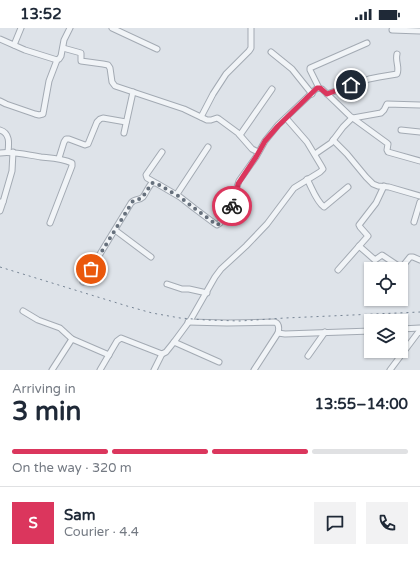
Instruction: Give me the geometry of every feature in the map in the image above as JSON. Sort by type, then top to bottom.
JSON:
[{"type":"street","points":[[14,45],[21,28]]},
{"type":"street","points":[[0,101],[35,114],[42,115],[44,112],[49,81],[57,60],[60,58],[65,38],[70,28]]},
{"type":"street","points":[[113,28],[157,49]]},
{"type":"street","points":[[201,117],[226,74],[250,50],[251,28]]},
{"type":"street","points":[[392,30],[420,31]]},
{"type":"street","points":[[0,39],[35,54],[57,60]]},
{"type":"street","points":[[367,43],[310,68],[318,88],[322,89],[353,118],[388,143],[388,152],[420,161]]},
{"type":"street","points":[[62,48],[81,53],[82,61],[108,66],[110,68],[113,84],[115,86],[184,109],[209,120],[219,119],[240,135],[252,148],[258,152]]},
{"type":"street","points":[[271,52],[292,69],[312,94]]},
{"type":"street","points":[[327,94],[379,76],[397,74],[397,54]]},
{"type":"street","points":[[162,152],[146,175],[147,178],[177,194],[217,225],[234,202],[238,184],[271,133],[318,88]]},
{"type":"street","points":[[240,135],[272,89]]},
{"type":"street","points":[[124,133],[133,92]]},
{"type":"street","points":[[315,154],[333,140],[343,127],[353,118],[383,112],[387,104],[420,105]]},
{"type":"street","points":[[59,158],[66,139],[70,139],[85,145],[88,144],[100,119],[103,118],[126,122]]},
{"type":"street","points":[[154,370],[162,354],[166,352],[188,322],[221,269],[267,224],[294,188],[323,169],[315,154],[302,136],[286,118]]},
{"type":"street","points":[[0,130],[7,135],[11,152],[12,171],[0,211]]},
{"type":"street","points":[[401,130],[420,132]]},
{"type":"street","points":[[333,140],[373,184],[420,196]]},
{"type":"street","points":[[177,194],[208,147]]},
{"type":"street","points":[[0,153],[11,152],[59,158],[73,164],[50,223]]},
{"type":"street","points":[[307,179],[317,199],[324,207],[348,186]]},
{"type":"street","points":[[83,282],[133,201],[142,198],[154,182]]},
{"type":"street","points":[[338,270],[368,236],[360,227],[360,224],[375,206],[384,186]]},
{"type":"street","points":[[414,222],[419,213],[420,202]]},
{"type":"street","points":[[115,230],[151,257]]},
{"type":"street","points":[[359,246],[376,260],[382,256],[400,267],[402,267],[410,257],[420,260]]},
{"type":"street","points":[[167,284],[182,289],[207,292]]},
{"type":"street","points":[[23,311],[38,320],[60,328],[72,339],[109,356]]},
{"type":"street","points":[[188,322],[275,322],[279,325],[278,333],[254,370]]},
{"type":"street","points":[[408,329],[420,329]]},
{"type":"street","points":[[390,370],[420,329]]},
{"type":"street","points":[[278,333],[364,330]]},
{"type":"street","points":[[308,356],[325,332]]},
{"type":"street","points":[[100,370],[117,341],[121,338],[162,354]]},
{"type":"street","points":[[52,370],[72,339]]},
{"type":"street","points":[[174,342],[219,362]]},
{"type":"railway","points":[[0,267],[127,306],[152,313],[180,318],[240,321],[420,312]]},
{"type":"way so far","points":[[91,269],[133,201],[142,198],[154,182],[177,194],[217,225],[232,206]]},
{"type":"route","points":[[232,206],[238,184],[271,133],[317,88],[322,89],[327,94],[351,85]]}]
